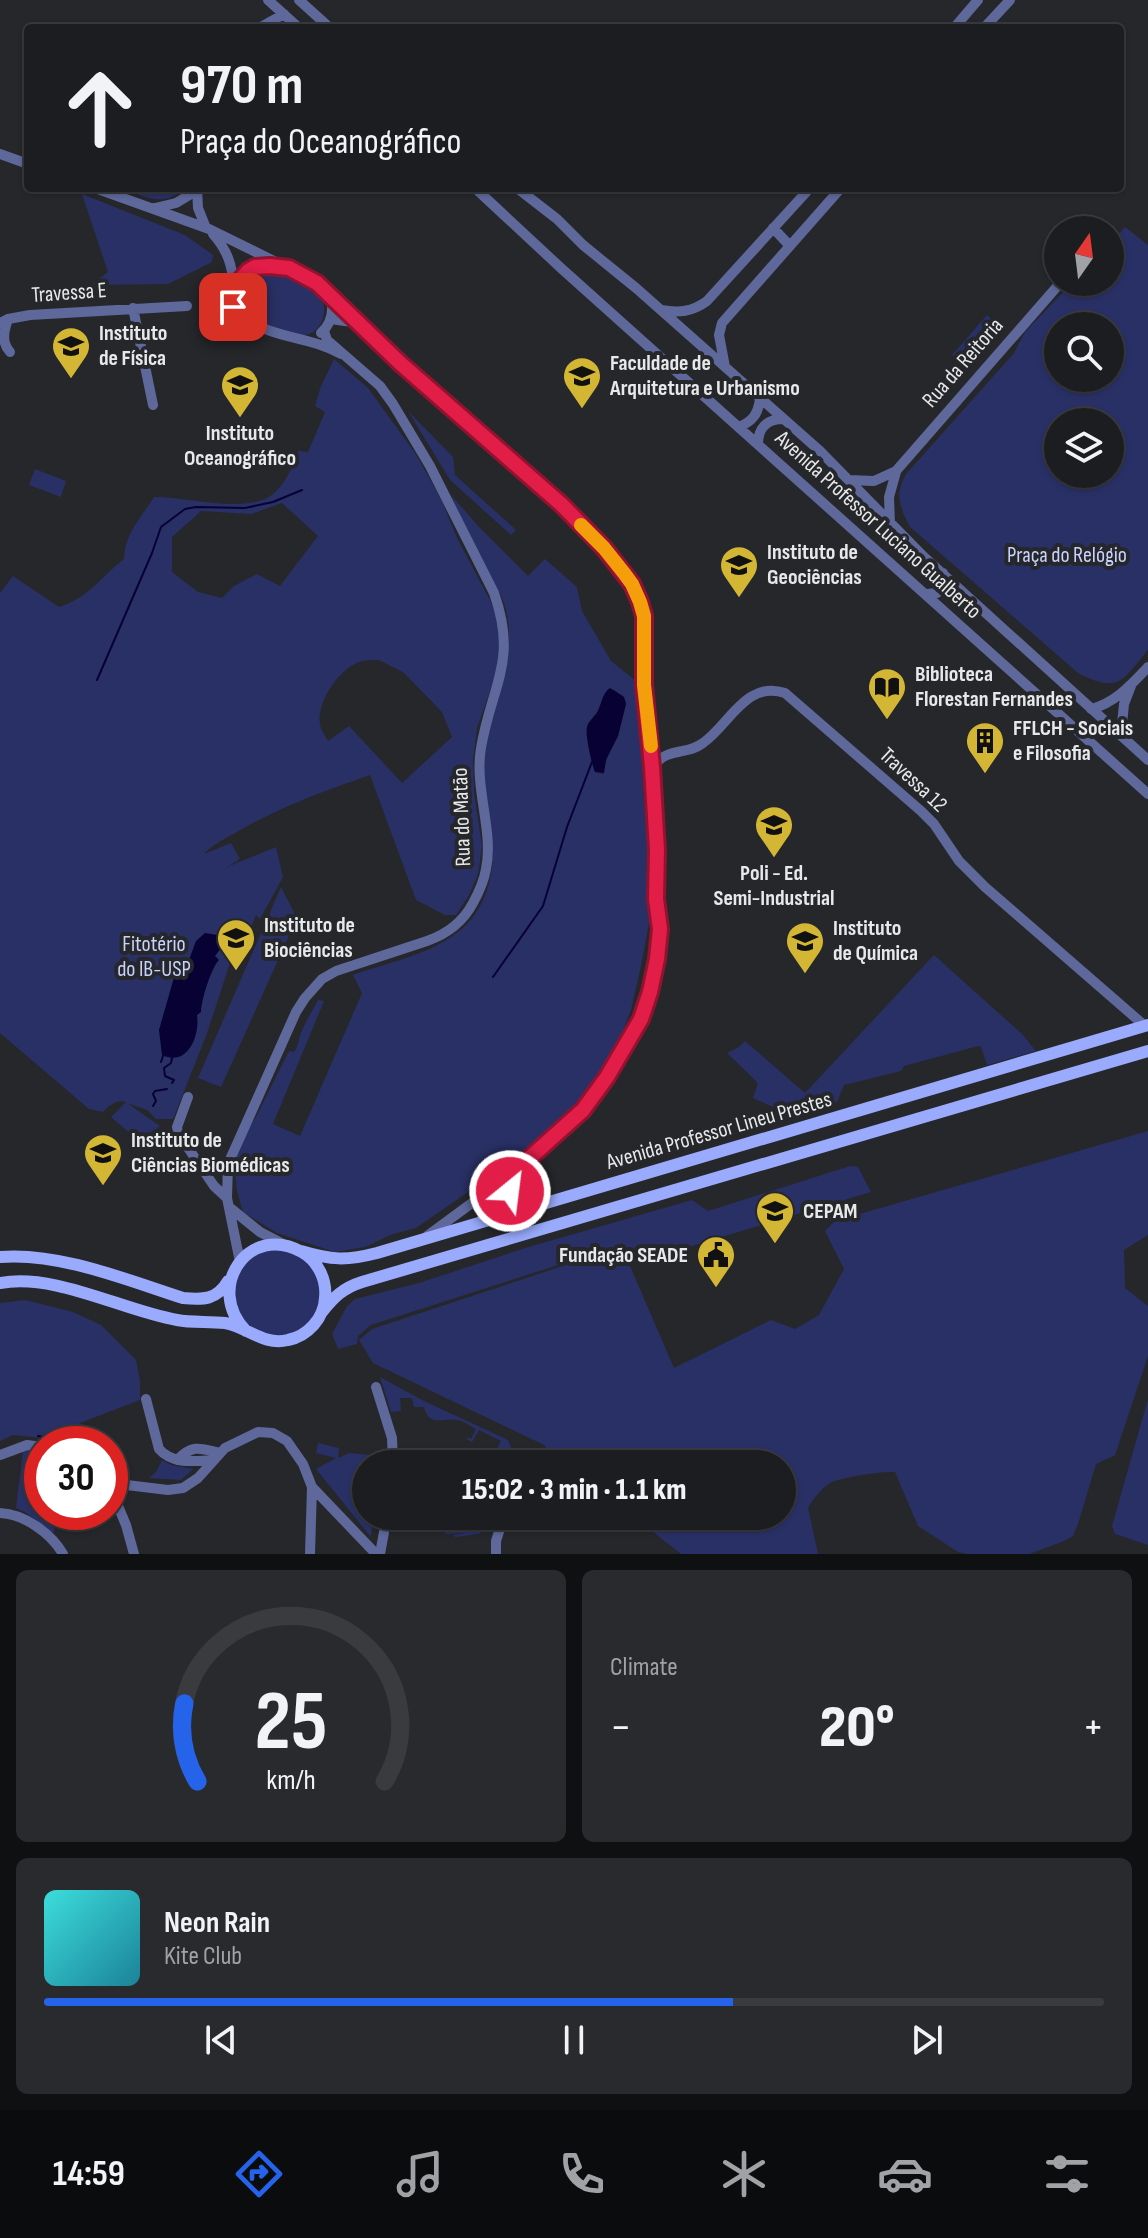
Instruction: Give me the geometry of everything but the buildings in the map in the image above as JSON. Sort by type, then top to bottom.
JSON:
[{"type":"main road","name":"Avenida Professor Lineu Prestes","points":[[301,1251],[344,1260],[368,1256],[1147,1026]]},
{"type":"main road","name":"Avenida Professor Lineu Prestes","points":[[322,1312],[348,1286],[1148,1051]]},
{"type":"main road","points":[[1060,1052],[1067,1063],[1067,1075]]},
{"type":"main road","points":[[577,1193],[575,1208],[584,1216]]},
{"type":"main road","points":[[0,1257],[31,1257],[81,1266],[183,1298],[206,1300],[222,1291],[247,1255],[265,1246],[285,1245],[301,1251],[316,1264],[325,1282],[325,1302],[314,1325],[303,1334],[274,1342],[227,1323],[178,1320],[30,1281],[0,1283]]},
{"type":"main road","points":[[72,1290],[85,1290],[92,1282],[89,1273],[81,1266]]},
{"type":"main road","points":[[237,1267],[230,1282],[229,1303],[246,1331]]},
{"type":"main road","points":[[110,1301],[104,1288],[107,1282],[117,1278]]},
{"type":"street","points":[[268,0],[295,24]]},
{"type":"street","points":[[299,0],[326,24]]},
{"type":"street","points":[[957,24],[978,0]]},
{"type":"street","points":[[988,24],[1010,0]]},
{"type":"street","points":[[266,24],[284,14]]},
{"type":"street","points":[[0,154],[24,163]]},
{"type":"street","points":[[106,192],[208,229],[317,283],[562,505],[604,548],[632,584],[644,616],[644,685],[652,767],[657,850],[656,899],[660,929],[657,959],[641,1019],[607,1077],[583,1110],[514,1172],[422,1239]]},
{"type":"street","points":[[153,209],[176,203],[193,192]]},
{"type":"street","points":[[196,192],[198,208],[208,229],[227,251],[232,266],[233,307],[253,325],[282,336],[311,341],[324,331],[331,319],[333,309],[330,295]]},
{"type":"street","name":"Avenida Professor Luciano Gualberto","points":[[479,192],[1148,794]]},
{"type":"street","name":"Avenida Professor Luciano Gualberto","points":[[522,192],[557,219],[783,419],[849,480],[890,524],[1148,760]]},
{"type":"street","points":[[661,310],[682,312],[700,307],[806,192]]},
{"type":"street","points":[[725,369],[720,328],[837,192]]},
{"type":"street","points":[[773,228],[790,246]]},
{"type":"street","points":[[234,287],[255,267],[289,268]]},
{"type":"street","name":"Rua da Reitoria","points":[[896,471],[1049,296]]},
{"type":"street","name":"Travessa E","points":[[10,352],[4,346],[4,321],[30,315],[187,306]]},
{"type":"street","name":"Travessa E","points":[[133,308],[153,405]]},
{"type":"street","points":[[331,319],[359,323]]},
{"type":"street","name":"Rua do Matão","points":[[237,1267],[226,1173],[230,1156],[296,1012],[322,979],[336,971],[440,937],[453,928],[467,913],[482,885],[487,867],[479,765],[505,654],[500,611],[438,480],[400,415],[380,386],[341,354],[327,340],[324,331]]},
{"type":"street","name":"Rua do Matão","points":[[311,341],[341,354]]},
{"type":"street","points":[[739,427],[752,421],[760,399]]},
{"type":"street","points":[[758,444],[764,425],[783,419]]},
{"type":"street","points":[[849,480],[874,481],[896,471]]},
{"type":"street","points":[[890,524],[889,497],[896,471]]},
{"type":"street","points":[[927,594],[937,593],[944,587],[943,573]]},
{"type":"street","points":[[940,607],[944,596],[954,589],[960,589]]},
{"type":"street","points":[[1091,709],[1108,703],[1148,667]]},
{"type":"street","points":[[1121,735],[1124,704],[1131,685]]},
{"type":"street","name":"Travessa 12","points":[[652,767],[671,752],[703,743],[737,707],[751,697],[771,690],[785,693],[921,811],[934,824],[959,861],[985,887],[1147,1026]]},
{"type":"street","points":[[650,742],[658,749],[671,752]]},
{"type":"street","points":[[188,1097],[177,1127],[178,1133],[228,1202],[260,1232],[285,1245]]},
{"type":"street","points":[[514,1172],[509,1185],[514,1197],[519,1202],[535,1206]]},
{"type":"street","points":[[376,1387],[392,1438],[392,1450]]},
{"type":"street","points":[[146,1399],[159,1449],[166,1456],[177,1460],[187,1450],[198,1447],[217,1457]]},
{"type":"street","points":[[128,1486],[177,1490],[190,1485],[217,1457],[237,1442],[258,1432],[273,1433],[291,1445],[312,1487],[310,1554]]},
{"type":"street","points":[[0,1455],[24,1446]]},
{"type":"street","points":[[312,1487],[378,1554]]},
{"type":"street","points":[[0,1513],[13,1513],[21,1517],[56,1543],[63,1554]]},
{"type":"street","points":[[127,1530],[134,1554]]},
{"type":"street","points":[[378,1554],[384,1530]]},
{"type":"street","points":[[496,1554],[500,1530]]},
{"type":"green space","points":[[134,192],[180,192],[161,199]]},
{"type":"green space","points":[[82,194],[185,235],[213,255],[212,262],[168,284],[91,285],[108,272]]},
{"type":"green space","name":"Praça do Relógio","points":[[1124,228],[1148,245],[1148,650],[1125,676],[1111,683],[1078,673],[910,527],[901,507],[900,488],[906,474],[1014,353],[1025,332],[1044,312],[1044,392],[1124,392],[1124,312],[1044,312],[1060,296],[1124,296]]},
{"type":"green space","points":[[272,269],[305,283],[320,296],[324,313],[316,330],[300,335],[272,328],[247,315],[241,304],[242,286],[254,273]]},
{"type":"green space","points":[[987,315],[1003,329],[967,369],[952,355]]},
{"type":"green space","name":"Fitotério do IB-USP","points":[[334,359],[368,388],[415,453],[494,608],[500,656],[477,728],[473,760],[474,793],[482,846],[478,874],[456,915],[445,915],[416,900],[370,775],[284,808],[211,848],[204,854],[231,843],[240,859],[227,867],[276,847],[283,877],[260,919],[256,915],[243,946],[236,945],[206,1036],[173,1119],[156,1119],[147,1110],[127,1103],[160,1126],[140,1142],[111,1117],[126,1102],[116,1102],[103,1112],[89,1109],[0,1033],[0,593],[13,576],[59,607],[78,599],[124,559],[131,533],[154,497],[241,504],[272,495],[287,478],[298,451],[308,452],[325,412],[315,406]],"holes":[[[282,503],[318,536],[280,586],[257,574],[234,586],[222,598],[198,592],[172,572],[172,537],[201,511],[251,514]],[[379,660],[403,672],[442,712],[452,737],[402,783],[349,726],[328,741],[320,724],[325,697],[337,679],[359,662]]]},
{"type":"green space","points":[[408,411],[453,457],[455,475],[516,530],[511,535],[450,480]]},
{"type":"green space","points":[[35,469],[66,481],[61,497],[29,485]]},
{"type":"green space","points":[[451,495],[528,576],[545,559],[577,587],[582,611],[611,661],[637,682],[642,703],[649,923],[631,1010],[617,1046],[581,1107],[533,1147],[416,1228],[393,1234],[365,1247],[335,1252],[277,1233],[243,1212],[234,1163],[242,1137],[256,1117],[289,1051],[296,1049],[318,1000],[324,1001],[273,1124],[300,1136],[362,993],[353,975],[426,951],[452,936],[474,916],[487,889],[493,852],[484,762],[504,676],[509,632],[501,596]],"holes":[[[613,689],[624,697],[626,704],[618,736],[609,750],[603,774],[596,772],[588,743],[588,725],[609,692]]]},
{"type":"green space","points":[[281,887],[297,918],[221,1087],[198,1078]]},
{"type":"green space","points":[[934,955],[1022,1034],[1036,1051],[987,1065],[978,1046],[904,1066],[901,1071],[844,1085],[837,1102],[803,1112],[799,1110],[788,1114],[753,1098],[758,1083],[727,1053],[745,1041],[805,1093]]},
{"type":"green space","points":[[1148,1131],[1148,1235],[1124,1250],[1125,1288],[1148,1306],[1148,1356],[1115,1455],[1096,1464],[1073,1536],[1029,1554],[958,1552],[918,1526],[895,1472],[889,1472],[835,1481],[818,1494],[808,1508],[818,1554],[681,1554],[651,1530],[796,1530],[796,1450],[549,1450],[373,1363],[359,1340],[372,1329],[608,1251],[605,1250],[371,1325],[358,1336],[357,1344],[338,1349],[332,1334],[347,1306],[355,1299],[419,1283],[525,1248],[692,1200],[708,1211],[850,1166],[858,1167],[871,1192],[632,1264],[628,1257],[612,1252],[627,1259],[674,1368],[771,1320],[795,1329],[819,1315],[844,1269],[825,1231],[835,1221]]},
{"type":"green space","points":[[277,1250],[301,1257],[313,1269],[320,1293],[313,1317],[301,1329],[277,1336],[253,1329],[241,1317],[234,1293],[241,1269],[253,1257]]},
{"type":"green space","points":[[25,1300],[73,1312],[101,1325],[136,1360],[140,1400],[77,1426],[24,1426],[24,1436],[13,1435],[0,1441],[0,1303]]},
{"type":"green space","points":[[380,1377],[508,1440],[512,1450],[496,1450],[501,1441],[479,1430],[472,1442],[467,1439],[471,1439],[476,1429],[451,1419],[433,1420],[424,1407],[414,1407],[412,1398],[400,1398],[401,1411],[391,1412]]},
{"type":"green space","points":[[1148,1399],[1148,1545],[1115,1534],[1112,1526]]},
{"type":"green space","points":[[318,1443],[339,1448],[338,1458],[352,1453],[352,1514],[316,1469],[336,1458],[316,1453]]},
{"type":"green space","points":[[24,1450],[24,1512],[16,1508]]},
{"type":"green space","points":[[162,1460],[193,1469],[181,1480],[149,1478]]},
{"type":"green space","points":[[445,1530],[482,1530],[479,1534],[455,1537],[466,1533],[445,1534]]},
{"type":"shaded area","points":[[610,688],[624,697],[626,704],[604,773],[595,772],[587,727]]},
{"type":"shaded area","points":[[205,933],[224,936],[225,943],[215,956],[219,960],[207,985],[201,1012],[197,1015],[194,1040],[185,1053],[171,1058],[162,1055],[159,1030],[175,974],[186,968],[196,941]]},
{"type":"waterway","points":[[97,680],[161,527],[185,509],[245,508],[273,502],[302,490]]},
{"type":"waterway","points":[[493,977],[543,906],[567,827],[592,762]]},
{"type":"waterway","points":[[161,1062],[163,1056]]},
{"type":"waterway","points":[[172,1058],[164,1068],[165,1076],[174,1080],[172,1083]]},
{"type":"waterway","points":[[153,1106],[155,1091],[167,1089]]},
{"type":"slow traffic","points":[[581,525],[624,573],[640,602],[644,616],[644,685],[651,746]]},
{"type":"place","name":"Instituto de Física","points":[[71,380]]},
{"type":"place","name":"Faculdade de Arquitetura e Urbanismo","points":[[582,410]]},
{"type":"place","name":"Instituto Oceanográfico","points":[[240,419]]},
{"type":"place","name":"Instituto de Geociências","points":[[739,599]]},
{"type":"place","name":"Biblioteca Florestan Fernandes","points":[[887,721]]},
{"type":"place","name":"FFLCH - Sociais e Filosofia","points":[[985,775]]},
{"type":"place","name":"Poli - Ed. Semi-Industrial","points":[[774,859]]},
{"type":"place","name":"Instituto de Biociências","points":[[236,972]]},
{"type":"place","name":"Instituto de Química","points":[[805,975]]},
{"type":"place","name":"Instituto de Ciências Biomédicas","points":[[103,1187]]},
{"type":"place","name":"CEPAM","points":[[775,1245]]},
{"type":"place","name":"Fundação SEADE","points":[[716,1289]]},
{"type":"route","points":[[233,307],[234,287],[255,267],[289,268],[317,283],[400,363],[562,505],[604,548],[632,584],[640,602],[644,616],[644,685],[652,767],[657,850],[656,899],[660,929],[650,992],[641,1019],[607,1077],[583,1110],[514,1172],[510,1191]]}]
